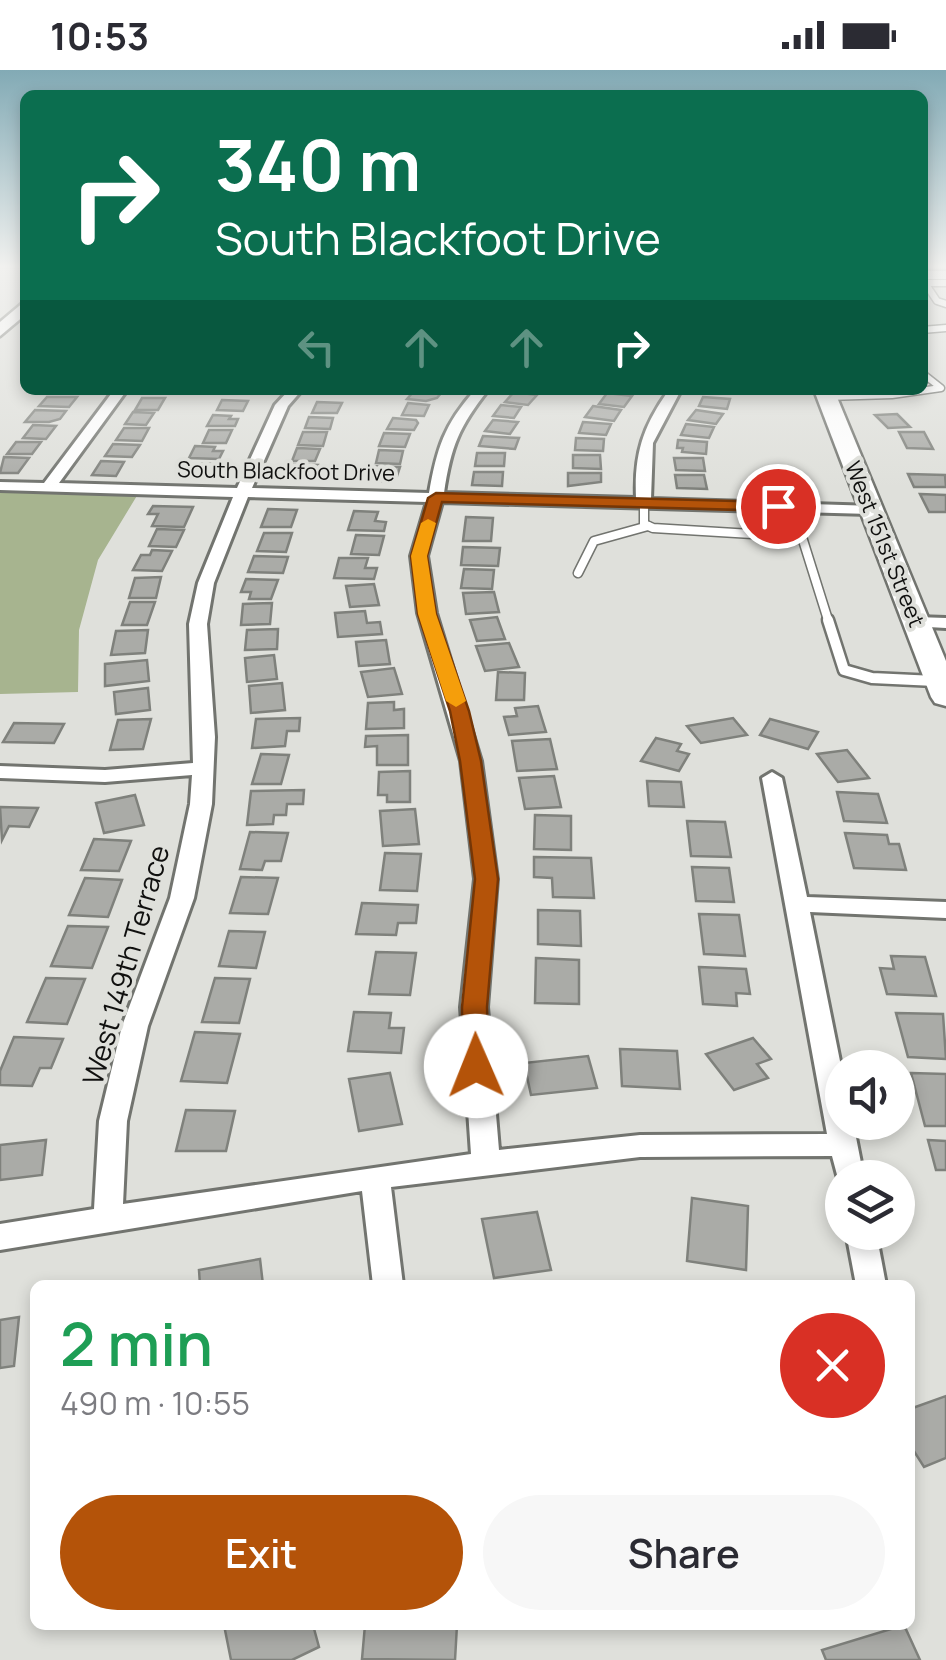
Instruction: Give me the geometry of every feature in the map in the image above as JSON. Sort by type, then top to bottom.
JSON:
[{"type":"main road","name":"West 151st Street","points":[[825,395],[943,689]]},
{"type":"street","points":[[48,488],[117,395]]},
{"type":"street","name":"West 149th Terrace","points":[[108,1219],[113,1121],[135,1026],[182,898],[200,804],[205,736],[198,624],[220,541],[282,405],[291,395]]},
{"type":"street","points":[[477,395],[460,414],[444,447],[436,498],[419,556],[427,614],[460,711],[471,761],[486,879],[474,1007],[486,1163]]},
{"type":"street","points":[[644,503],[640,455],[645,438],[671,395]]},
{"type":"street","name":"South Blackfoot Drive","points":[[0,486],[870,509]]},
{"type":"street","points":[[916,622],[946,623]]},
{"type":"street","points":[[0,772],[105,776],[203,768]]},
{"type":"street","points":[[772,778],[847,1160]]},
{"type":"street","points":[[796,904],[946,910]]},
{"type":"street","points":[[0,1237],[374,1178],[640,1146],[844,1145]]},
{"type":"street","points":[[374,1178],[387,1280]]},
{"type":"street","points":[[864,1250],[870,1280]]},
{"type":"lane","points":[[928,378],[942,388],[928,390]]},
{"type":"lane","points":[[644,503],[644,524],[648,526]]},
{"type":"lane","points":[[578,573],[584,548],[594,539],[648,526],[784,533],[802,538],[844,670],[943,689]]},
{"type":"green space","points":[[0,490],[138,494],[98,560],[79,630],[78,692],[0,694]]},
{"type":"building","points":[[411,395],[440,395],[426,401],[407,399]]},
{"type":"building","points":[[511,395],[537,395],[528,405],[505,402]]},
{"type":"building","points":[[606,395],[632,396],[624,407],[599,404]]},
{"type":"building","points":[[47,397],[77,397],[69,407],[39,406]]},
{"type":"building","points":[[703,397],[730,399],[727,409],[699,406]]},
{"type":"building","points":[[142,398],[165,398],[158,410],[135,410]]},
{"type":"building","points":[[222,400],[248,401],[243,411],[217,410]]},
{"type":"building","points":[[317,402],[342,403],[337,413],[312,413]]},
{"type":"building","points":[[408,403],[429,405],[424,416],[402,415]]},
{"type":"building","points":[[501,405],[521,407],[514,418],[493,416]]},
{"type":"building","points":[[593,406],[621,410],[614,421],[585,417]]},
{"type":"building","points":[[35,410],[66,411],[60,419],[49,422],[25,422]]},
{"type":"building","points":[[696,410],[723,414],[716,424],[688,420]]},
{"type":"building","points":[[133,412],[154,413],[146,425],[125,424]]},
{"type":"building","points":[[897,414],[910,427],[888,428],[875,415]]},
{"type":"building","points":[[213,415],[238,419],[235,426],[207,426]]},
{"type":"building","points":[[309,417],[333,418],[330,429],[305,428]]},
{"type":"building","points":[[393,418],[418,423],[414,430],[387,429]]},
{"type":"building","points":[[493,420],[518,422],[510,434],[485,431]]},
{"type":"building","points":[[583,422],[611,424],[606,435],[579,433]]},
{"type":"building","points":[[686,424],[714,427],[709,438],[681,435]]},
{"type":"building","points":[[33,425],[56,426],[46,439],[23,438]]},
{"type":"building","points":[[124,428],[149,428],[142,441],[116,440]]},
{"type":"building","points":[[209,430],[232,430],[226,443],[203,443]]},
{"type":"building","points":[[303,432],[327,432],[323,446],[298,445]]},
{"type":"building","points":[[899,432],[924,432],[933,449],[907,448]]},
{"type":"building","points":[[384,433],[410,434],[405,447],[379,446]]},
{"type":"building","points":[[483,436],[519,438],[515,449],[479,446]]},
{"type":"building","points":[[576,438],[604,439],[603,451],[575,450]]},
{"type":"building","points":[[678,440],[707,442],[706,454],[682,452],[683,448],[677,448]]},
{"type":"building","points":[[16,442],[41,442],[32,454],[7,454]]},
{"type":"building","points":[[113,444],[140,445],[132,457],[105,456]]},
{"type":"building","points":[[195,446],[223,451],[219,459],[189,458]]},
{"type":"building","points":[[297,448],[320,449],[315,461],[292,461]]},
{"type":"building","points":[[379,450],[403,451],[400,464],[376,463]]},
{"type":"building","points":[[477,453],[505,453],[504,466],[475,466]]},
{"type":"building","points":[[573,455],[600,455],[601,469],[573,468]]},
{"type":"building","points":[[4,457],[29,458],[18,473],[0,473]]},
{"type":"building","points":[[674,458],[703,458],[705,471],[676,470]]},
{"type":"building","points":[[101,461],[124,462],[116,476],[92,475]]},
{"type":"building","points":[[181,463],[215,464],[209,476],[180,475],[184,467],[179,467]]},
{"type":"building","points":[[289,464],[318,465],[314,476],[285,476]]},
{"type":"building","points":[[367,466],[400,467],[397,476],[387,476],[386,481],[362,481]]},
{"type":"building","points":[[474,472],[503,472],[502,486],[472,485]]},
{"type":"building","points":[[568,473],[601,473],[601,482],[568,486]]},
{"type":"building","points":[[908,474],[945,475],[946,487],[914,487]]},
{"type":"building","points":[[675,475],[704,475],[707,489],[677,488]]},
{"type":"building","points":[[920,494],[946,495],[946,512],[929,512]]},
{"type":"building","points":[[153,506],[193,507],[184,527],[152,526],[158,514],[148,514]]},
{"type":"building","points":[[268,509],[297,510],[291,527],[261,527]]},
{"type":"building","points":[[354,511],[378,512],[375,521],[386,522],[384,531],[348,530]]},
{"type":"building","points":[[466,517],[493,518],[491,541],[463,541]]},
{"type":"building","points":[[157,529],[184,530],[176,547],[149,546]]},
{"type":"building","points":[[264,533],[292,533],[286,552],[257,551]]},
{"type":"building","points":[[356,535],[384,536],[379,555],[351,554]]},
{"type":"building","points":[[463,547],[500,548],[498,566],[461,565]]},
{"type":"building","points":[[152,550],[172,551],[162,571],[133,570],[141,555],[150,555]]},
{"type":"building","points":[[254,556],[288,557],[283,573],[248,572]]},
{"type":"building","points":[[339,558],[368,558],[365,568],[377,568],[374,579],[334,578]]},
{"type":"building","points":[[464,569],[494,570],[492,589],[461,588]]},
{"type":"building","points":[[161,577],[156,598],[129,598],[135,578]]},
{"type":"building","points":[[246,579],[278,580],[271,599],[249,599],[251,592],[241,592]]},
{"type":"building","points":[[374,584],[379,605],[350,607],[346,586]]},
{"type":"building","points":[[494,592],[499,612],[466,614],[463,593]]},
{"type":"building","points":[[130,602],[155,602],[147,625],[122,625]]},
{"type":"building","points":[[272,603],[270,624],[241,625],[243,604]]},
{"type":"building","points":[[365,611],[367,623],[380,622],[382,634],[338,637],[335,613]]},
{"type":"building","points":[[497,617],[505,639],[477,641],[470,620]]},
{"type":"building","points":[[278,629],[277,649],[245,650],[247,630]]},
{"type":"building","points":[[148,630],[145,653],[111,655],[116,631]]},
{"type":"building","points":[[386,640],[390,664],[359,666],[356,642]]},
{"type":"building","points":[[509,643],[519,667],[485,671],[476,646]]},
{"type":"building","points":[[274,655],[277,679],[247,682],[245,658]]},
{"type":"building","points":[[147,660],[149,681],[105,686],[105,664]]},
{"type":"building","points":[[394,668],[402,694],[368,697],[361,672]]},
{"type":"building","points":[[498,672],[525,673],[524,700],[496,700]]},
{"type":"building","points":[[282,683],[285,710],[251,713],[249,686]]},
{"type":"building","points":[[148,688],[150,710],[116,714],[114,692]]},
{"type":"building","points":[[394,702],[394,710],[404,709],[404,728],[366,729],[368,703]]},
{"type":"building","points":[[538,706],[546,732],[509,735],[504,717],[517,716],[515,708]]},
{"type":"building","points":[[300,718],[299,731],[287,731],[285,746],[252,748],[256,719]]},
{"type":"building","points":[[733,718],[747,735],[701,743],[687,726]]},
{"type":"building","points":[[151,719],[143,749],[110,750],[118,720]]},
{"type":"building","points":[[770,719],[818,732],[808,749],[760,735]]},
{"type":"building","points":[[14,723],[64,724],[54,743],[3,742]]},
{"type":"building","points":[[408,735],[408,765],[377,765],[377,746],[365,747],[366,736]]},
{"type":"building","points":[[656,738],[681,744],[677,751],[689,754],[679,771],[641,761]]},
{"type":"building","points":[[550,739],[557,769],[517,771],[512,741]]},
{"type":"building","points":[[847,750],[869,778],[838,782],[817,754]]},
{"type":"building","points":[[261,754],[289,755],[281,784],[252,784]]},
{"type":"building","points":[[410,771],[410,802],[387,802],[387,795],[378,795],[379,772]]},
{"type":"building","points":[[554,776],[561,807],[525,809],[519,778]]},
{"type":"building","points":[[647,781],[681,782],[684,807],[649,806]]},
{"type":"building","points":[[304,790],[303,804],[287,804],[286,815],[274,815],[273,824],[247,825],[251,791]]},
{"type":"building","points":[[837,792],[878,794],[887,823],[844,821]]},
{"type":"building","points":[[135,795],[144,825],[104,833],[96,803]]},
{"type":"building","points":[[0,807],[38,808],[29,827],[9,826],[2,840]]},
{"type":"building","points":[[415,809],[419,844],[383,846],[380,811]]},
{"type":"building","points":[[535,815],[571,816],[571,850],[534,849]]},
{"type":"building","points":[[687,821],[725,822],[731,857],[691,856]]},
{"type":"building","points":[[250,832],[288,833],[281,861],[265,861],[262,870],[240,869]]},
{"type":"building","points":[[845,833],[887,835],[889,844],[899,844],[906,870],[854,868]]},
{"type":"building","points":[[94,839],[131,841],[119,871],[81,870]]},
{"type":"building","points":[[385,853],[421,854],[417,891],[380,890]]},
{"type":"building","points":[[534,857],[591,858],[594,898],[553,897],[552,878],[534,877]]},
{"type":"building","points":[[692,867],[729,868],[734,902],[696,901]]},
{"type":"building","points":[[241,877],[278,878],[268,914],[230,913]]},
{"type":"building","points":[[85,878],[122,880],[108,917],[69,915]]},
{"type":"building","points":[[362,903],[418,905],[416,923],[398,923],[396,935],[356,934]]},
{"type":"building","points":[[538,910],[580,911],[581,946],[538,944]]},
{"type":"building","points":[[699,914],[739,915],[745,956],[704,954]]},
{"type":"building","points":[[68,926],[108,927],[92,968],[51,966]]},
{"type":"building","points":[[229,931],[265,932],[256,968],[219,966]]},
{"type":"building","points":[[376,952],[416,953],[410,995],[369,994]]},
{"type":"building","points":[[891,956],[925,957],[936,996],[887,994],[880,968],[894,969]]},
{"type":"building","points":[[536,958],[579,960],[579,1004],[535,1003]]},
{"type":"building","points":[[699,967],[746,969],[750,994],[736,993],[737,1006],[703,1004]]},
{"type":"building","points":[[46,978],[85,979],[67,1024],[27,1022]]},
{"type":"building","points":[[215,978],[250,979],[239,1023],[202,1022]]},
{"type":"building","points":[[354,1012],[391,1013],[389,1028],[404,1028],[401,1053],[348,1051]]},
{"type":"building","points":[[896,1013],[943,1014],[946,1059],[915,1057],[915,1050],[906,1050]]},
{"type":"building","points":[[195,1032],[240,1034],[227,1083],[181,1081]]},
{"type":"building","points":[[14,1037],[63,1039],[51,1068],[40,1068],[32,1086],[0,1085],[0,1071]]},
{"type":"building","points":[[753,1038],[771,1059],[757,1064],[768,1078],[734,1090],[706,1054]]},
{"type":"building","points":[[620,1049],[677,1051],[680,1089],[622,1086]]},
{"type":"building","points":[[588,1056],[597,1088],[531,1095],[524,1063]]},
{"type":"building","points":[[390,1073],[402,1124],[359,1131],[349,1079]]},
{"type":"building","points":[[915,1073],[946,1074],[946,1126],[925,1126]]},
{"type":"building","points":[[186,1110],[235,1111],[226,1151],[176,1151]]},
{"type":"building","points":[[46,1140],[42,1175],[0,1180],[0,1145]]},
{"type":"building","points":[[928,1140],[946,1141],[946,1170],[936,1170]]},
{"type":"building","points":[[692,1198],[748,1206],[746,1270],[687,1261]]},
{"type":"building","points":[[537,1212],[551,1270],[494,1278],[482,1219]]},
{"type":"building","points":[[260,1259],[262,1280],[200,1280],[199,1270]]},
{"type":"building","points":[[19,1317],[14,1366],[0,1368],[0,1320]]},
{"type":"building","points":[[946,1396],[946,1458],[924,1467],[915,1453],[915,1407]]},
{"type":"building","points":[[225,1630],[314,1630],[319,1647],[292,1660],[231,1660]]},
{"type":"building","points":[[365,1630],[457,1630],[455,1660],[362,1659]]},
{"type":"building","points":[[888,1630],[906,1630],[920,1660],[826,1660],[822,1650]]},
{"type":"slow traffic","points":[[428,523],[419,556],[427,614],[456,701]]},
{"type":"route","points":[[476,1066],[474,1007],[486,879],[471,761],[460,711],[427,614],[419,556],[436,498],[778,506]]}]
